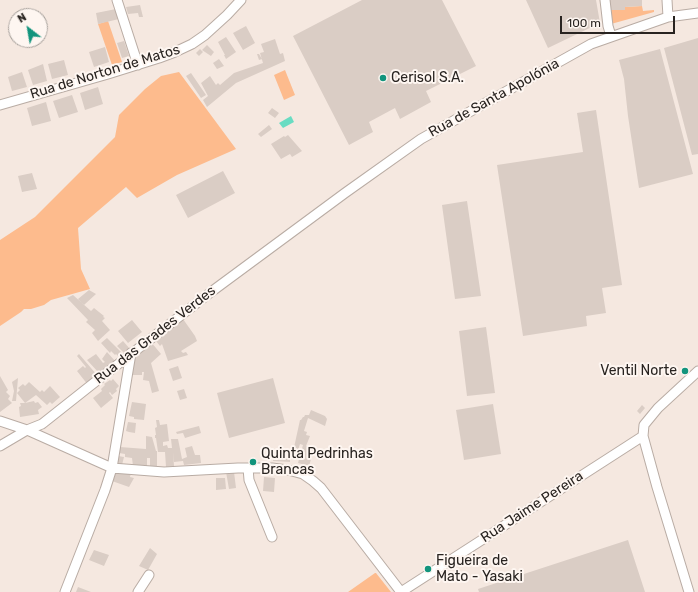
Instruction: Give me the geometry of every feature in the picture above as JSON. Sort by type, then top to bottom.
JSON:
[{"type":"street","points":[[117,0],[138,65]]},
{"type":"street","name":"Rua de Norton de Matos","points":[[0,105],[138,65],[192,44],[227,15],[241,0]]},
{"type":"street","points":[[605,0],[608,26],[611,36]]},
{"type":"street","points":[[667,0],[668,17]]},
{"type":"street","name":"Rua de Santa Apolónia","points":[[308,220],[421,139],[591,44],[668,17],[698,13]]},
{"type":"street","name":"Rua das Grades Verdes","points":[[0,446],[27,430],[42,424],[131,353],[308,220]]},
{"type":"street","points":[[66,592],[112,468],[131,353]]},
{"type":"street","points":[[689,592],[643,436],[644,425],[653,414],[698,371]]},
{"type":"street","points":[[0,421],[27,430],[112,468],[164,472],[248,468],[288,470],[303,474],[313,481],[328,498],[401,592]]},
{"type":"street","name":"Rua Jaime Pereira","points":[[401,592],[643,436]]},
{"type":"street","points":[[248,468],[249,480],[272,537]]},
{"type":"street","points":[[138,592],[149,575]]},
{"type":"shaded area","points":[[642,6],[643,11],[654,10],[654,12],[611,24],[608,10],[625,10],[625,7]]},
{"type":"shaded area","points":[[108,21],[122,62],[112,65],[98,24]]},
{"type":"shaded area","points":[[285,70],[295,95],[284,100],[274,75]]},
{"type":"shaded area","points":[[179,72],[236,149],[177,175],[137,198],[126,187],[78,228],[81,269],[90,289],[51,300],[44,305],[31,309],[24,309],[0,326],[0,240],[35,217],[115,137],[119,115],[145,89],[161,76]]},
{"type":"shaded area","points":[[291,116],[294,122],[283,128],[279,123]]},
{"type":"shaded area","points":[[375,573],[391,592],[348,592]]},
{"type":"building","name":"Cerisol S.A.","points":[[362,0],[442,0],[476,66],[426,91],[431,102],[400,119],[395,108],[369,122],[373,132],[349,145],[293,36]]},
{"type":"building","points":[[526,0],[596,0],[600,23],[548,48]]},
{"type":"building","points":[[608,0],[642,0],[642,6],[625,7],[625,10],[608,10]]},
{"type":"building","points":[[140,5],[143,17],[139,17],[138,13],[128,14],[126,7]]},
{"type":"building","points":[[116,9],[119,19],[98,24],[96,13]]},
{"type":"building","points":[[246,26],[255,43],[243,50],[233,33]]},
{"type":"building","points":[[226,37],[236,52],[226,59],[218,42]]},
{"type":"building","points":[[698,38],[698,154],[692,155],[664,48]]},
{"type":"building","points":[[275,39],[280,54],[283,53],[285,61],[236,83],[207,107],[203,100],[208,96],[201,83],[210,76],[216,85],[218,83],[220,85],[234,73],[263,63],[260,53],[264,52],[261,44]]},
{"type":"building","points":[[124,41],[129,56],[122,58],[117,43]]},
{"type":"building","points":[[207,45],[214,52],[211,56],[202,50]]},
{"type":"building","points":[[105,47],[109,62],[94,67],[89,52]]},
{"type":"building","points":[[200,49],[203,52],[199,56],[196,53]]},
{"type":"building","points":[[660,49],[693,174],[639,188],[624,79],[619,60]]},
{"type":"building","points":[[257,54],[259,54],[262,59],[259,60]]},
{"type":"building","points":[[219,59],[224,66],[217,69],[213,63]]},
{"type":"building","points":[[64,60],[68,75],[52,79],[48,64]]},
{"type":"building","points":[[43,64],[47,81],[33,85],[28,70]]},
{"type":"building","points":[[22,72],[27,87],[12,91],[8,77]]},
{"type":"building","points":[[191,73],[206,95],[201,98],[186,76]]},
{"type":"building","points":[[98,87],[103,104],[85,110],[80,93]]},
{"type":"building","points":[[72,95],[78,112],[59,118],[53,101]]},
{"type":"building","points":[[46,102],[51,121],[32,126],[27,108]]},
{"type":"building","points":[[272,108],[279,113],[275,118],[268,113]]},
{"type":"building","points":[[596,110],[622,285],[602,288],[606,313],[586,316],[587,326],[523,336],[497,165],[583,152],[577,113]]},
{"type":"building","points":[[269,125],[272,129],[261,137],[258,134]]},
{"type":"building","points":[[288,135],[302,151],[292,157],[290,154],[281,159],[271,144]]},
{"type":"building","points":[[223,171],[235,193],[188,218],[176,195]]},
{"type":"building","points":[[32,173],[37,189],[22,192],[18,176]]},
{"type":"building","points":[[467,201],[481,296],[455,299],[442,205]]},
{"type":"building","points":[[89,290],[96,294],[84,305],[78,299]]},
{"type":"building","points":[[73,295],[91,311],[94,308],[104,316],[103,317],[105,318],[102,321],[110,330],[98,341],[92,333],[95,330],[86,322],[88,320],[67,298]]},
{"type":"building","points":[[183,319],[197,341],[181,351],[183,353],[186,352],[188,355],[168,361],[162,344],[160,346],[156,341],[154,343],[153,341]]},
{"type":"building","points":[[132,320],[142,332],[128,343],[118,331]]},
{"type":"building","points":[[486,327],[495,393],[467,396],[459,331]]},
{"type":"building","points":[[107,338],[124,355],[120,358],[111,351],[110,353],[101,343]]},
{"type":"building","points":[[123,341],[130,349],[125,354],[117,346]]},
{"type":"building","points":[[151,342],[161,354],[151,363],[159,391],[152,393],[149,381],[143,380],[144,372],[142,372],[142,375],[132,375],[135,354]]},
{"type":"building","points":[[107,352],[116,362],[88,385],[77,371],[83,366],[85,368],[86,367],[77,356],[79,354],[97,375],[99,373],[87,360],[96,354],[103,363],[105,362],[102,359]]},
{"type":"building","points":[[178,366],[182,378],[173,381],[169,369]]},
{"type":"building","points":[[0,376],[8,390],[6,392],[10,396],[8,399],[12,403],[0,412]]},
{"type":"building","points":[[18,378],[16,401],[12,401],[14,391],[12,382]]},
{"type":"building","points":[[273,378],[285,423],[229,438],[217,393]]},
{"type":"building","points":[[113,379],[119,386],[116,389],[117,391],[112,395],[110,392],[109,393],[113,398],[101,408],[93,398],[102,391],[101,389],[105,385],[104,384]]},
{"type":"building","points":[[29,382],[40,392],[42,390],[44,392],[50,386],[60,397],[52,404],[50,402],[47,405],[36,395],[25,403],[17,393],[20,390],[18,388],[23,384],[25,386]]},
{"type":"building","points":[[184,389],[187,398],[180,400],[177,391]]},
{"type":"building","points":[[34,401],[35,403],[38,402],[42,407],[38,410],[39,414],[20,417],[20,403]]},
{"type":"building","points":[[132,402],[146,404],[144,420],[134,419],[134,417],[129,416]]},
{"type":"building","points":[[493,404],[501,454],[464,460],[456,410]]},
{"type":"building","points":[[642,405],[645,408],[640,414],[637,411]]},
{"type":"building","points":[[311,410],[325,416],[327,419],[325,426],[308,418],[304,431],[307,432],[306,435],[310,436],[306,446],[314,449],[309,466],[298,463],[303,445],[300,444],[297,453],[293,452],[300,420],[305,415],[309,415]]},
{"type":"building","points":[[156,420],[159,420],[160,425],[167,424],[169,441],[163,442],[163,446],[167,445],[168,448],[172,448],[171,439],[178,439],[182,459],[187,457],[185,448],[192,446],[195,455],[200,455],[201,463],[184,465],[183,461],[174,462],[173,452],[174,466],[166,467],[165,452],[158,452],[155,438],[155,428],[157,427]]},
{"type":"building","points":[[128,422],[136,423],[135,433],[126,431]]},
{"type":"building","points":[[199,426],[201,433],[185,438],[183,433],[177,434],[176,432]]},
{"type":"building","points":[[146,436],[152,437],[157,451],[157,468],[150,467],[150,458],[147,458],[147,467],[133,466],[132,458],[125,457],[125,454],[119,453],[120,447],[146,449]]},
{"type":"building","points":[[274,450],[290,452],[290,462],[273,461]]},
{"type":"building","points":[[118,456],[124,457],[122,465],[117,462]]},
{"type":"building","points":[[116,471],[131,473],[130,477],[134,478],[129,487],[112,481]]},
{"type":"building","points":[[226,472],[234,472],[236,488],[229,489]]},
{"type":"building","points":[[264,477],[275,478],[274,492],[263,491]]},
{"type":"building","points":[[216,478],[225,478],[226,489],[216,490]]},
{"type":"building","points":[[628,540],[645,592],[479,592],[478,589]]},
{"type":"building","points":[[150,548],[157,554],[148,570],[139,566]]},
{"type":"building","points":[[94,550],[109,555],[104,566],[89,560]]},
{"type":"building","points":[[78,587],[91,592],[76,592]]},
{"type":"place","name":"Cerisol S.A.","points":[[383,78]]},
{"type":"place","name":"Ventil Norte","points":[[685,371]]},
{"type":"place","name":"Quinta Pedrinhas Brancas","points":[[253,462]]},
{"type":"place","name":"Figueira de Mato - Yasaki","points":[[428,569]]}]
